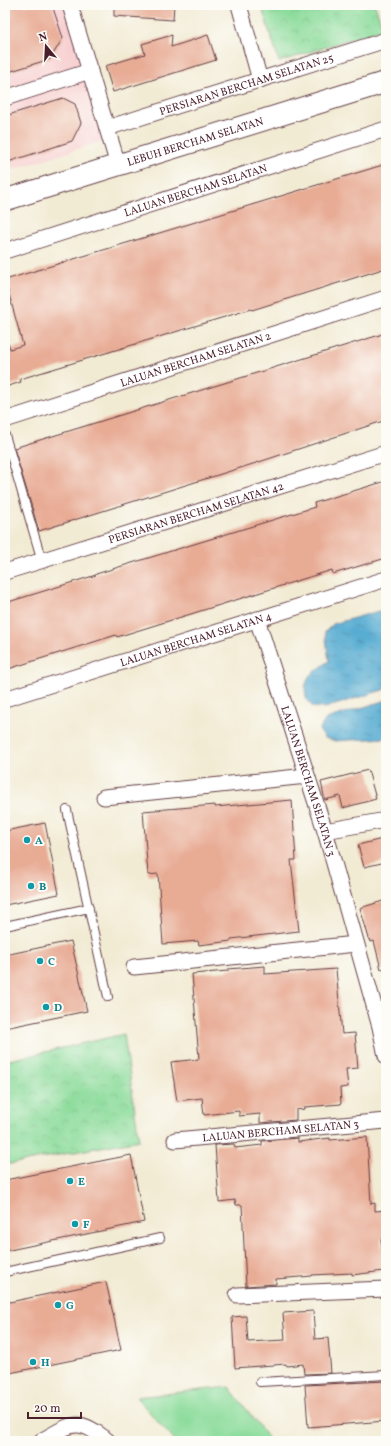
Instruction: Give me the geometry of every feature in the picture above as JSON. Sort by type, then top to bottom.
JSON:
[{"type":"street","points":[[70,5],[118,165]]},
{"type":"street","points":[[239,5],[260,80]]},
{"type":"street","name":"PERSIARAN BERCHAM SELATAN 25","points":[[107,128],[386,40]]},
{"type":"street","points":[[5,98],[90,71]]},
{"type":"street","name":"LEBUH BERCHAM SELATAN","points":[[5,200],[386,82]]},
{"type":"street","name":"LALUAN BERCHAM SELATAN","points":[[5,251],[386,129]]},
{"type":"street","name":"LALUAN BERCHAM SELATAN 2","points":[[5,420],[386,298]]},
{"type":"street","name":"PERSIARAN BERCHAM SELATAN 42","points":[[5,572],[386,453]]},
{"type":"street","name":"LALUAN BERCHAM SELATAN 4","points":[[5,699],[386,579]]},
{"type":"street","name":"LALUAN BERCHAM SELATAN 3","points":[[257,619],[325,831],[380,1027],[386,1056]]},
{"type":"street","points":[[104,797],[307,776]]},
{"type":"street","points":[[325,831],[386,820]]},
{"type":"street","points":[[134,967],[356,944]]},
{"type":"street","name":"LALUAN BERCHAM SELATAN 3","points":[[175,1140],[386,1121]]},
{"type":"street","points":[[237,1295],[386,1289]]},
{"type":"street","points":[[41,1441],[74,1424],[84,1425],[95,1430],[108,1441]]},
{"type":"lane","points":[[5,435],[42,561]]},
{"type":"lane","points":[[67,810],[108,997]]},
{"type":"lane","points":[[5,926],[89,908]]},
{"type":"lane","points":[[5,1272],[160,1238]]},
{"type":"lane","points":[[260,1382],[386,1375]]},
{"type":"shaded area","points":[[5,5],[65,5],[106,140],[5,172]]},
{"type":"green space","points":[[261,5],[375,5],[383,29],[279,62]]},
{"type":"green space","points":[[124,1034],[139,1140],[5,1165],[5,1061]]},
{"type":"green space","points":[[229,1387],[271,1441],[175,1441],[136,1397]]},
{"type":"water","points":[[386,609],[386,689],[325,708],[313,707],[306,699],[305,687],[309,676],[329,661],[325,632],[333,624]]},
{"type":"water","points":[[386,700],[386,738],[334,741],[325,738],[319,730],[326,719]]},
{"type":"building","points":[[5,5],[52,5],[63,38],[50,59],[5,73]]},
{"type":"building","points":[[114,5],[174,5],[173,20],[114,16]]},
{"type":"building","points":[[172,35],[171,47],[208,35],[216,60],[113,92],[105,66],[145,54],[142,44]]},
{"type":"building","points":[[63,98],[75,104],[81,123],[72,141],[5,163],[5,116]]},
{"type":"building","points":[[386,164],[386,268],[252,310],[251,309],[20,379],[21,382],[5,387],[5,344],[8,343],[10,349],[23,345],[5,280]]},
{"type":"building","points":[[386,333],[386,420],[256,463],[39,531],[14,448]]},
{"type":"building","points":[[386,481],[386,558],[333,574],[332,570],[5,670],[5,603],[315,507],[314,503]]},
{"type":"building","points":[[368,770],[376,799],[343,808],[340,796],[325,800],[321,782]]},
{"type":"building","points":[[292,800],[296,860],[291,860],[299,931],[231,939],[231,941],[199,945],[198,941],[163,944],[158,874],[148,875],[143,811],[215,805],[215,807]]},
{"type":"building","points":[[45,823],[59,894],[5,905],[5,831]]},
{"type":"building","points":[[386,838],[386,862],[364,867],[358,845]]},
{"type":"building","points":[[386,900],[386,968],[381,969],[374,941],[370,942],[360,908]]},
{"type":"building","points":[[71,941],[87,1011],[5,1028],[5,955]]},
{"type":"building","points":[[265,966],[265,974],[336,969],[342,1034],[355,1033],[358,1068],[346,1069],[348,1087],[340,1088],[341,1104],[305,1107],[305,1109],[296,1110],[296,1120],[260,1123],[260,1114],[239,1116],[239,1111],[204,1115],[202,1098],[177,1101],[171,1062],[199,1059],[192,974]]},
{"type":"building","points":[[367,1137],[371,1204],[375,1203],[375,1211],[386,1210],[386,1239],[381,1239],[384,1271],[352,1275],[352,1273],[312,1275],[276,1279],[276,1284],[246,1286],[242,1205],[236,1205],[235,1200],[219,1202],[215,1145],[234,1144],[235,1148],[262,1145],[262,1141],[298,1138],[298,1142],[330,1138],[330,1140]]},
{"type":"building","points":[[131,1155],[144,1222],[5,1251],[5,1180]]},
{"type":"building","points":[[106,1282],[121,1350],[5,1374],[5,1303]]},
{"type":"building","points":[[313,1311],[315,1339],[328,1338],[331,1373],[304,1374],[303,1364],[235,1368],[232,1317],[246,1316],[248,1342],[285,1340],[283,1313]]},
{"type":"building","points":[[386,1381],[386,1421],[308,1427],[305,1385]]},
{"type":"place","name":"A","points":[[27,840]]},
{"type":"place","name":"B","points":[[31,886]]},
{"type":"place","name":"C","points":[[40,961]]},
{"type":"place","name":"D","points":[[46,1007]]},
{"type":"place","name":"E","points":[[70,1181]]},
{"type":"place","name":"F","points":[[75,1224]]},
{"type":"place","name":"G","points":[[58,1305]]},
{"type":"place","name":"H","points":[[33,1362]]}]
